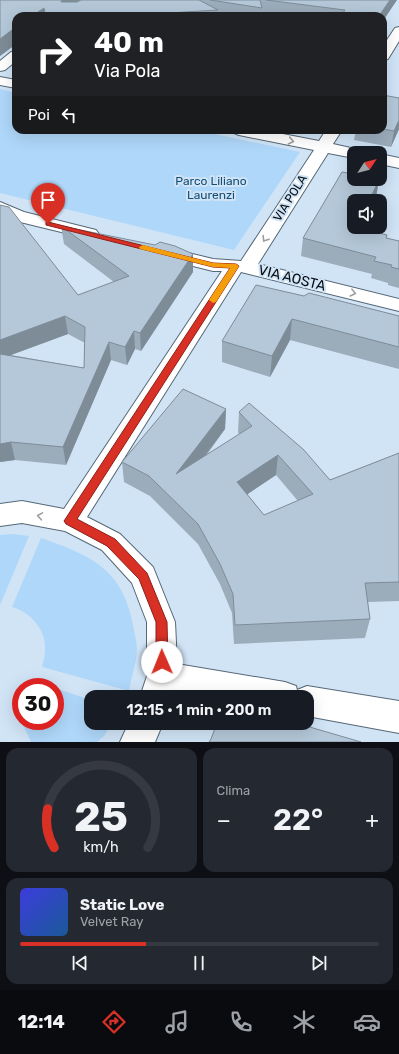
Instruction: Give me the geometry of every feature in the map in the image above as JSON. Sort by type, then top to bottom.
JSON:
[{"type":"street","points":[[387,50],[399,31]]},
{"type":"street","points":[[0,67],[12,59]]},
{"type":"street","points":[[0,81],[12,83]]},
{"type":"street","points":[[259,134],[347,152]]},
{"type":"street","name":"VIA POLA","points":[[70,521],[331,134]]},
{"type":"street","points":[[387,160],[399,163]]},
{"type":"street","points":[[0,207],[18,216],[108,239]]},
{"type":"street","name":"VIA AOSTA","points":[[146,248],[213,265],[241,266],[399,305]]},
{"type":"street","points":[[0,515],[22,512],[70,521],[111,542],[143,576],[162,622],[159,686],[205,690]]},
{"type":"street","points":[[314,702],[399,717]]},
{"type":"street","points":[[136,742],[144,730]]},
{"type":"green space","name":"Parco Liliano Laurenzi","points":[[0,89],[12,92],[12,134],[215,134],[300,152],[234,250],[0,193]]},
{"type":"green space","points":[[12,534],[29,536],[0,605],[0,535]]},
{"type":"green space","points":[[41,538],[75,551],[102,567],[112,577],[121,590],[128,606],[133,625],[137,654],[129,690],[42,667],[45,655],[45,644],[40,630],[36,623],[25,613],[12,607]]},
{"type":"green space","points":[[64,691],[84,698],[84,730],[108,730],[104,736],[97,742],[31,742],[25,730],[64,730]]},
{"type":"building","points":[[0,0],[62,0],[61,2],[77,2],[81,0],[199,0],[218,10],[185,12],[45,12],[44,8],[38,12],[12,12],[12,30],[0,39]]},
{"type":"building","points":[[210,0],[260,0],[262,8]]},
{"type":"building","points":[[266,0],[390,0],[382,12],[344,12],[345,10]]},
{"type":"building","points":[[387,96],[399,98],[399,120],[394,131],[387,130]]},
{"type":"building","points":[[342,172],[347,173],[347,186],[376,186],[372,194],[347,194],[347,234],[383,234],[387,235],[386,238],[399,241],[399,269],[391,267],[392,265],[374,261],[376,257],[303,238]]},
{"type":"building","points":[[0,205],[9,207],[78,295],[129,276],[61,226],[155,245],[160,242],[175,246],[193,254],[140,333],[134,331],[125,347],[109,342],[63,447],[11,442],[0,444],[0,354],[84,368],[85,327],[65,316],[0,340]]},
{"type":"building","points":[[256,285],[304,296],[309,293],[399,316],[399,347],[292,319],[272,356],[222,341]]},
{"type":"building","points":[[183,389],[226,409],[176,474],[252,426],[239,412],[249,403],[303,449],[330,480],[399,453],[399,582],[365,583],[370,619],[235,625],[233,594],[220,564],[198,524],[149,476],[122,462]],"holes":[[[278,455],[313,494],[264,515],[237,482]]]},
{"type":"building","points":[[314,728],[361,742],[209,742],[214,730],[314,730]]},
{"type":"slow traffic","points":[[143,247],[213,265],[236,266],[213,300]]},
{"type":"route","points":[[48,224],[213,265],[236,266],[70,521],[111,542],[143,576],[162,622],[162,662]]}]
